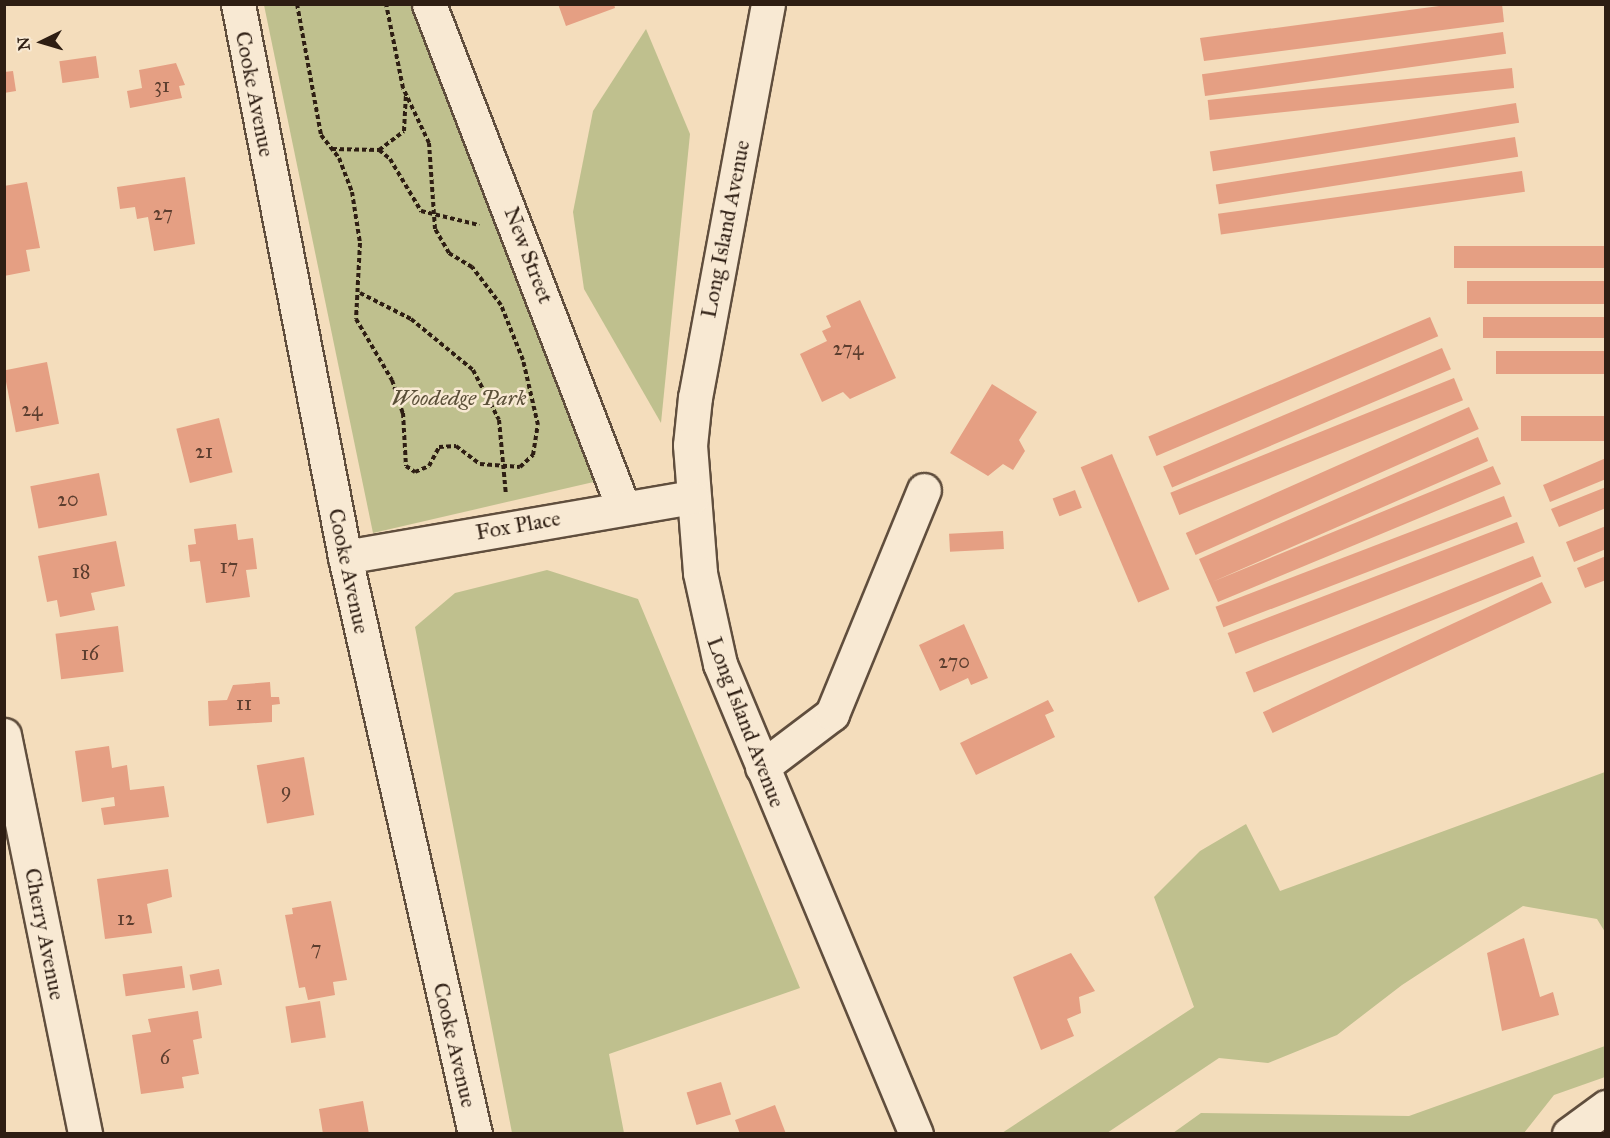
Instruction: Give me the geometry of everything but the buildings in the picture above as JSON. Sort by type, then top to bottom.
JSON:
[{"type":"street","name":"Cooke Avenue","points":[[238,4],[345,557],[475,1134]]},
{"type":"street","name":"New Street","points":[[429,4],[623,507]]},
{"type":"street","name":"Long Island Avenue","points":[[768,4],[702,346],[690,445],[692,497],[707,618],[762,767],[916,1134]]},
{"type":"street","points":[[762,767],[832,714],[924,490]]},
{"type":"street","name":"Fox Place","points":[[345,557],[507,527],[692,497]]},
{"type":"street","name":"Cherry Avenue","points":[[4,735],[85,1134]]},
{"type":"street","points":[[1569,1134],[1605,1107]]},
{"type":"path","points":[[297,4],[321,135],[332,149],[352,192],[360,293],[359,328],[392,380],[403,413],[406,466],[415,472],[429,466],[439,447],[456,446],[480,464],[520,467],[533,455],[538,425],[523,360],[501,305],[471,267],[449,253],[434,217],[429,143],[406,95],[386,4]]},
{"type":"path","points":[[379,150],[404,131],[406,95]]},
{"type":"path","points":[[332,149],[379,150],[390,159],[421,211],[434,217]]},
{"type":"path","points":[[360,293],[411,319],[473,370],[499,420],[505,466],[507,527]]},
{"type":"green space","name":"Woodedge Park","points":[[264,5],[427,5],[611,478],[373,533]]},
{"type":"green space","points":[[646,29],[690,134],[661,423],[584,289],[573,212],[593,111]]},
{"type":"green space","points":[[547,570],[638,599],[800,988],[609,1054],[624,1133],[512,1133],[415,627],[455,593]]},
{"type":"green space","points":[[1605,772],[1605,932],[1597,919],[1523,906],[1402,985],[1337,1035],[1268,1063],[1219,1058],[1107,1133],[1002,1133],[1194,1007],[1154,897],[1200,851],[1246,824],[1280,891]]},
{"type":"green space","points":[[1605,1046],[1605,1077],[1554,1095],[1524,1133],[1173,1133],[1201,1113],[1409,1116]]}]
